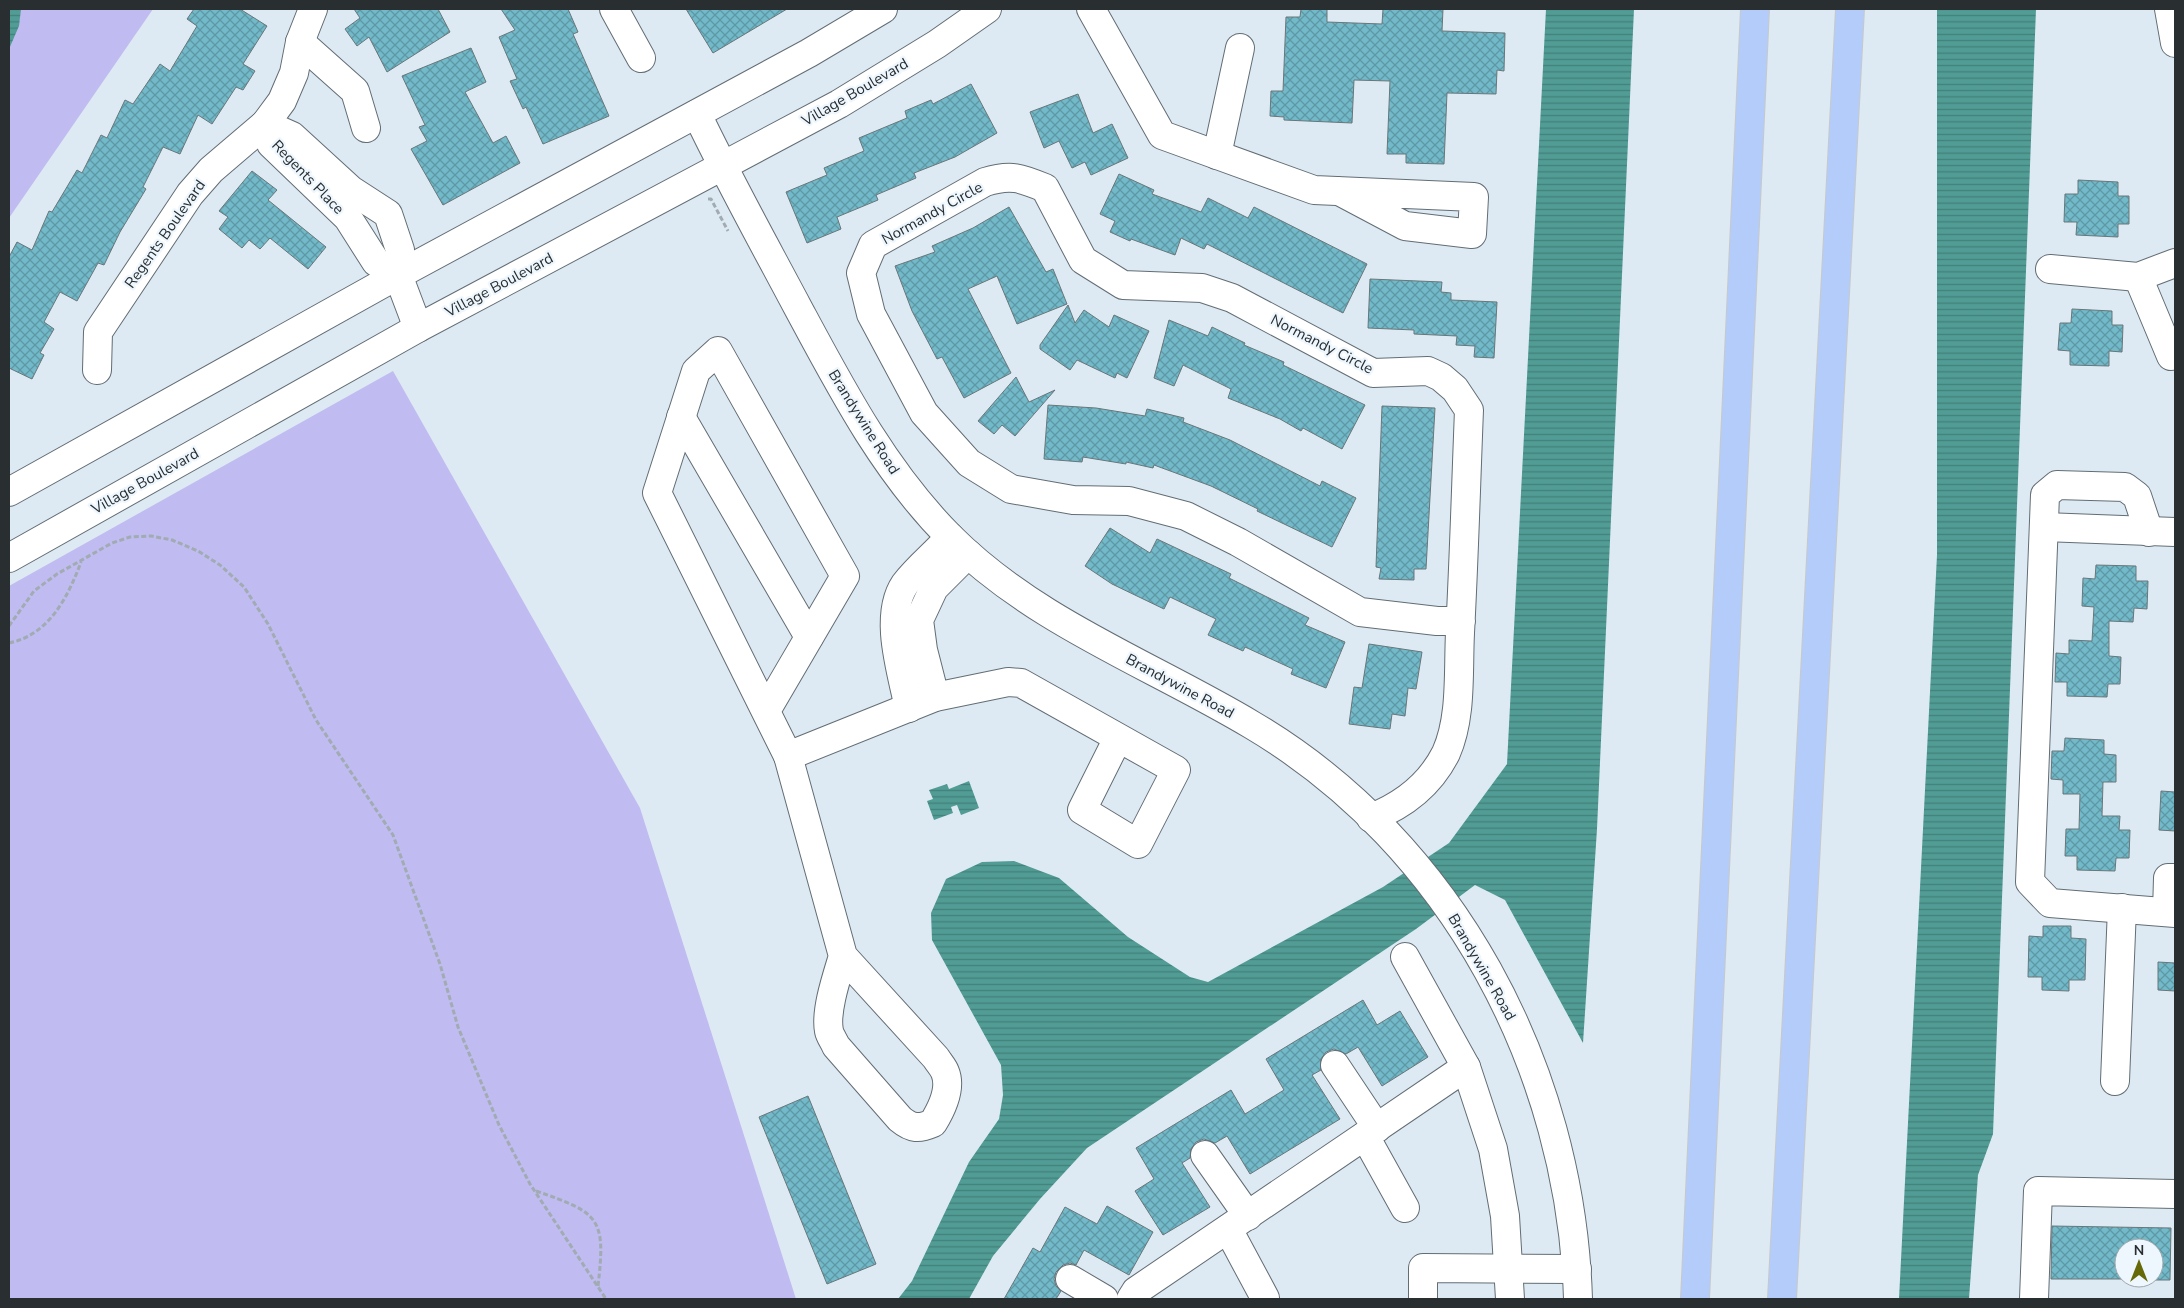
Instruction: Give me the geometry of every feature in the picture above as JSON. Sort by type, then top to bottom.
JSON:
[{"type":"highway","points":[[1695,1299],[1755,9]]},
{"type":"highway","points":[[1782,1299],[1850,9]]},
{"type":"street","name":"Regents Boulevard","points":[[97,370],[98,332],[190,194],[211,170],[265,124],[282,102],[289,88],[300,42],[313,9]]},
{"type":"street","points":[[614,9],[642,58]]},
{"type":"street","points":[[9,492],[398,275],[809,53],[882,9]]},
{"type":"street","name":"Village Boulevard","points":[[9,558],[418,328],[838,104],[937,44],[987,9]]},
{"type":"street","points":[[1092,9],[1162,135],[1314,190],[1339,191]]},
{"type":"street","points":[[2169,9],[2175,43]]},
{"type":"street","points":[[300,42],[355,91],[366,128]]},
{"type":"street","points":[[1216,155],[1240,48]]},
{"type":"street","name":"Brandywine Road","points":[[697,114],[722,166],[850,405],[881,455],[904,486],[959,546],[1032,603],[1064,624],[1205,698],[1256,727],[1302,759],[1371,818],[1412,861],[1449,908],[1500,993],[1524,1044],[1544,1096],[1559,1151],[1570,1206],[1577,1269],[1578,1299]]},
{"type":"street","name":"Regents Place","points":[[265,124],[271,144],[348,218],[376,262],[398,275]]},
{"type":"street","name":"Regents Place","points":[[265,124],[292,136],[351,190],[388,214],[400,250],[398,275],[418,328]]},
{"type":"street","name":"Normandy Circle","points":[[1371,818],[1398,806],[1421,788],[1435,770],[1446,751],[1455,723],[1461,620],[1469,410],[1455,389],[1441,377],[1428,371],[1373,373],[1232,298],[1202,288],[1123,285],[1083,260],[1046,188],[1019,177],[1002,177],[985,182],[874,245],[861,273],[872,314],[924,413],[969,463],[1011,489],[1073,500],[1129,501],[1186,516],[1238,542],[1360,612],[1437,622],[1461,620]]},
{"type":"street","points":[[2050,269],[2138,277],[2175,263]]},
{"type":"street","points":[[2138,277],[2171,356]]},
{"type":"street","points":[[766,711],[845,576],[718,351],[696,371],[658,493],[788,756],[843,956],[936,1058],[945,1072],[946,1091],[938,1115],[933,1123],[916,1128],[909,1127],[900,1120],[836,1046],[829,1024],[836,981],[843,956]]},
{"type":"street","points":[[681,417],[809,637]]},
{"type":"street","points":[[2162,532],[2137,496],[2124,487],[2057,486],[2045,495],[2030,882],[2050,903],[2171,913],[2168,878],[2175,878]]},
{"type":"street","points":[[2044,527],[2162,532]]},
{"type":"street","points":[[935,698],[923,650],[919,620],[934,588],[959,546]]},
{"type":"street","points":[[909,708],[894,625],[897,604],[905,585],[959,546]]},
{"type":"street","points":[[788,756],[935,698],[1008,682],[1021,682],[1118,738]]},
{"type":"street","points":[[2115,1080],[2122,908]]},
{"type":"street","points":[[1405,957],[1466,1067],[1493,1149],[1505,1216],[1510,1269],[1510,1299]]},
{"type":"street","points":[[1335,1065],[1371,1132],[1405,1208]]},
{"type":"street","points":[[1131,1299],[1136,1291],[1466,1067]]},
{"type":"street","points":[[1206,1155],[1238,1222],[1265,1298]]},
{"type":"street","points":[[2034,1299],[2038,1191],[2175,1194]]},
{"type":"street","points":[[1423,1299],[1423,1268],[1577,1269]]},
{"type":"street","points":[[1070,1278],[1104,1299]]},
{"type":"path","points":[[704,200],[710,199],[729,233]]},
{"type":"path","points":[[9,626],[34,591],[112,543],[130,537],[172,540],[198,551],[220,565],[244,587],[268,624],[316,720],[393,835],[440,964],[458,1027],[499,1125],[535,1191],[606,1299]]},
{"type":"path","points":[[9,643],[19,641],[43,628],[62,603],[81,561]]},
{"type":"path","points":[[535,1191],[581,1209],[596,1223],[602,1244],[598,1287]]},
{"type":"shaded area","points":[[9,9],[153,9],[9,218]]},
{"type":"shaded area","points":[[9,9],[21,9],[19,26],[9,49]]},
{"type":"shaded area","points":[[1546,9],[1634,9],[1597,829],[1583,1043],[1505,900],[1475,885],[1416,929],[1087,1148],[1040,1199],[993,1256],[969,1299],[898,1299],[912,1281],[969,1162],[999,1119],[1003,1095],[1001,1065],[932,940],[931,913],[946,879],[982,862],[1014,861],[1059,878],[1128,937],[1190,977],[1208,982],[1383,887],[1449,843],[1507,764]]},
{"type":"shaded area","points":[[1937,9],[2036,9],[1993,1134],[1978,1175],[1969,1299],[1899,1299],[1937,555]]},
{"type":"shaded area","points":[[393,371],[640,808],[796,1299],[9,1299],[9,586]]},
{"type":"shaded area","points":[[969,781],[979,808],[961,815],[957,805],[951,807],[953,813],[934,820],[927,801],[933,799],[929,790],[947,784],[949,789]]},
{"type":"building","points":[[194,9],[240,9],[267,26],[243,64],[255,71],[243,90],[236,87],[212,124],[198,115],[180,154],[163,147],[143,187],[146,189],[120,232],[104,265],[98,263],[77,301],[60,292],[44,322],[54,329],[40,353],[44,355],[32,379],[9,368],[9,257],[17,242],[32,250],[49,211],[52,212],[77,170],[82,173],[101,135],[107,138],[125,100],[133,104],[160,64],[170,71],[197,26],[187,19]]},
{"type":"building","points":[[354,9],[438,9],[450,32],[387,72],[369,37],[357,46],[345,29],[360,18]]},
{"type":"building","points":[[501,9],[568,9],[578,32],[573,34],[609,116],[543,144],[526,107],[523,109],[510,81],[517,79],[499,37],[515,30]]},
{"type":"building","points":[[686,9],[787,9],[713,53]]},
{"type":"building","points":[[1301,9],[1327,9],[1327,22],[1382,24],[1383,9],[1443,9],[1442,31],[1505,33],[1504,71],[1497,70],[1496,94],[1447,93],[1444,164],[1406,163],[1406,154],[1387,154],[1390,81],[1354,80],[1352,123],[1284,120],[1284,117],[1270,116],[1271,91],[1283,91],[1286,17],[1300,17]]},
{"type":"building","points":[[471,48],[486,82],[465,92],[493,143],[506,136],[520,163],[443,205],[411,149],[427,141],[419,127],[425,125],[402,76]]},
{"type":"building","points":[[971,84],[997,133],[955,157],[914,173],[916,178],[876,195],[878,200],[837,217],[841,229],[807,243],[786,192],[827,175],[824,168],[864,151],[859,138],[907,118],[905,111],[931,100],[933,104]]},
{"type":"building","points":[[1078,94],[1093,133],[1112,124],[1128,158],[1091,175],[1085,162],[1072,168],[1059,141],[1044,148],[1030,112]]},
{"type":"building","points":[[252,171],[277,190],[268,200],[326,247],[308,269],[270,238],[260,249],[249,240],[242,248],[219,229],[228,217],[219,211]]},
{"type":"building","points":[[1119,174],[1154,190],[1152,194],[1201,212],[1208,198],[1248,218],[1254,207],[1367,264],[1343,313],[1207,244],[1204,249],[1181,238],[1175,255],[1131,239],[1130,241],[1110,232],[1115,221],[1100,214]]},
{"type":"building","points":[[2078,180],[2118,182],[2118,196],[2129,196],[2129,224],[2118,224],[2118,237],[2076,235],[2077,222],[2064,222],[2065,194],[2078,194]]},
{"type":"building","points":[[1009,207],[1046,272],[1053,269],[1067,304],[1017,324],[997,276],[968,289],[1011,373],[964,398],[942,357],[937,359],[912,311],[895,266],[935,252],[932,246],[973,228]]},
{"type":"building","points":[[1370,279],[1442,282],[1441,292],[1451,293],[1451,300],[1497,302],[1494,358],[1474,357],[1475,346],[1456,345],[1457,336],[1414,334],[1414,330],[1368,328]]},
{"type":"building","points":[[1068,305],[1075,323],[1084,310],[1109,327],[1114,315],[1149,331],[1127,378],[1117,373],[1115,378],[1077,360],[1070,370],[1040,349],[1040,345]]},
{"type":"building","points":[[2072,309],[2112,311],[2112,325],[2123,325],[2122,352],[2109,351],[2109,366],[2070,365],[2070,351],[2058,350],[2060,323],[2071,323]]},
{"type":"building","points":[[1169,320],[1208,336],[1212,327],[1245,343],[1244,345],[1284,362],[1283,365],[1365,405],[1342,449],[1303,428],[1301,431],[1280,419],[1228,398],[1231,389],[1183,365],[1174,386],[1154,378]]},
{"type":"building","points":[[1016,377],[1029,402],[1055,390],[1015,436],[1002,425],[994,434],[978,421]]},
{"type":"building","points":[[1048,405],[1096,408],[1145,416],[1147,409],[1184,418],[1183,422],[1230,440],[1320,486],[1322,481],[1356,498],[1332,547],[1257,511],[1258,509],[1211,486],[1154,465],[1153,468],[1126,462],[1126,464],[1083,457],[1082,462],[1044,459]]},
{"type":"building","points":[[1382,406],[1435,408],[1426,569],[1414,569],[1414,580],[1379,579],[1381,568],[1376,567]]},
{"type":"building","points":[[1110,528],[1150,553],[1157,539],[1231,574],[1229,578],[1309,618],[1305,625],[1345,642],[1326,688],[1291,674],[1293,669],[1245,647],[1243,651],[1208,635],[1216,619],[1170,597],[1164,609],[1112,584],[1085,566]]},
{"type":"building","points":[[2096,565],[2136,566],[2136,581],[2148,581],[2147,609],[2134,608],[2133,622],[2109,621],[2109,656],[2121,657],[2120,684],[2108,684],[2107,697],[2067,696],[2067,682],[2055,682],[2056,653],[2069,654],[2069,640],[2092,641],[2094,607],[2082,606],[2083,578],[2095,579]]},
{"type":"building","points":[[1369,644],[1422,652],[1416,689],[1408,688],[1405,716],[1392,714],[1390,729],[1349,724],[1354,687],[1362,688]]},
{"type":"building","points":[[2065,738],[2104,740],[2104,754],[2116,755],[2116,782],[2103,782],[2102,816],[2120,816],[2119,830],[2130,830],[2129,858],[2116,858],[2115,871],[2077,870],[2077,856],[2065,856],[2066,829],[2079,829],[2080,794],[2063,794],[2063,780],[2051,779],[2052,751],[2064,751]]},
{"type":"building","points":[[2161,791],[2175,792],[2175,831],[2159,830]]},
{"type":"building","points":[[2043,926],[2071,926],[2071,938],[2086,939],[2085,980],[2069,980],[2069,991],[2042,990],[2042,977],[2028,977],[2029,936],[2043,937]]},
{"type":"building","points":[[2158,962],[2175,963],[2175,991],[2158,990]]},
{"type":"building","points":[[1363,1000],[1377,1025],[1400,1011],[1428,1057],[1382,1086],[1358,1047],[1346,1054],[1334,1049],[1326,1052],[1321,1059],[1321,1070],[1312,1075],[1340,1119],[1250,1174],[1227,1136],[1215,1143],[1204,1139],[1196,1142],[1191,1149],[1190,1158],[1182,1163],[1210,1207],[1163,1235],[1135,1191],[1154,1179],[1136,1148],[1231,1090],[1245,1114],[1284,1090],[1266,1059]]},
{"type":"building","points":[[808,1096],[876,1264],[827,1284],[759,1117]]},
{"type":"building","points":[[1107,1206],[1153,1232],[1129,1275],[1084,1250],[1076,1265],[1070,1263],[1063,1265],[1056,1272],[1054,1279],[1056,1286],[1061,1291],[1056,1299],[1004,1299],[1033,1248],[1040,1252],[1065,1207],[1097,1224]]},
{"type":"building","points":[[2052,1226],[2171,1228],[2170,1280],[2164,1280],[2164,1238],[2114,1238],[2114,1279],[2051,1279]]}]
